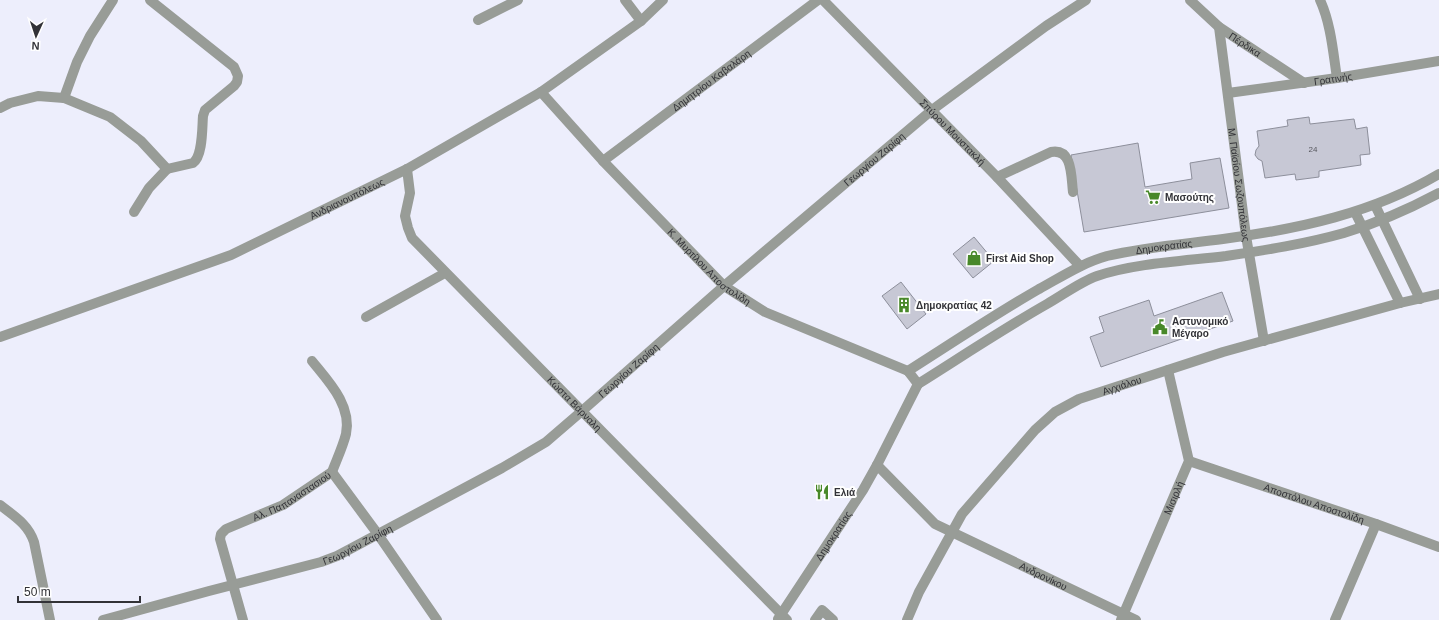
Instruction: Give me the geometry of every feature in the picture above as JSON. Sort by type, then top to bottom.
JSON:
[{"type":"street","points":[[64,98],[76,62],[90,36],[113,0]]},
{"type":"street","points":[[134,212],[149,188],[167,169],[196,161],[199,154],[205,110],[234,86],[237,82],[238,76],[234,67],[150,0]]},
{"type":"street","points":[[478,20],[518,0]]},
{"type":"street","points":[[625,0],[641,21]]},
{"type":"street","name":"Ανδριανουπόλεως","points":[[0,337],[231,255],[407,169],[541,92],[641,21],[663,0]]},
{"type":"street","name":"Δημητρίου Καβαλάρη","points":[[604,161],[818,0]]},
{"type":"street","name":"Σπύρου Μουστακλή","points":[[823,0],[998,177],[1080,266]]},
{"type":"street","name":"Γεωργίου Ζαρίφη","points":[[103,620],[321,562],[352,549],[546,442],[724,286],[932,110],[1046,26],[1086,0]]},
{"type":"street","name":"Πέρδικα","points":[[1190,0],[1219,27],[1304,83]]},
{"type":"street","points":[[1320,0],[1326,13],[1336,78]]},
{"type":"street","name":"Μ. Παϊσίου Σωζουπόλεως","points":[[1219,27],[1246,236],[1264,341]]},
{"type":"street","name":"Γρατινής","points":[[1228,94],[1439,61]]},
{"type":"street","name":"Κ. Μυρτίλου Αποστολίδη","points":[[541,92],[604,161],[724,286],[765,312],[908,371]]},
{"type":"street","points":[[0,108],[10,103],[38,96],[64,98],[110,117],[141,141],[167,169]]},
{"type":"street","points":[[998,177],[1051,152],[1062,152],[1067,157],[1069,162],[1073,192]]},
{"type":"street","name":"Κώστα Βάρναλη","points":[[407,169],[410,193],[405,216],[412,238],[782,618]]},
{"type":"street","name":"Δημοκρατίας","points":[[908,371],[1003,310],[1080,266],[1107,256],[1246,236],[1306,225],[1355,212],[1374,205],[1405,192],[1439,174]]},
{"type":"street","points":[[908,371],[918,384],[1012,324],[1096,277],[1112,272],[1160,264],[1249,252],[1308,242],[1382,220],[1439,193]]},
{"type":"street","points":[[1374,205],[1420,299]]},
{"type":"street","points":[[1355,212],[1400,304]]},
{"type":"street","points":[[366,317],[445,273]]},
{"type":"street","name":"Αγχιάλου","points":[[908,620],[919,592],[962,514],[1035,430],[1055,412],[1079,399],[1223,352],[1439,294]]},
{"type":"street","points":[[312,361],[333,387],[345,412],[347,422],[346,434],[332,472]]},
{"type":"street","points":[[1168,370],[1189,461]]},
{"type":"street","name":"Δημοκρατίας","points":[[782,618],[877,465],[918,384]]},
{"type":"street","name":"Αποστόλου Αποστολίδη","points":[[1189,461],[1376,524],[1439,547]]},
{"type":"street","name":"Μισιρλή","points":[[1122,617],[1189,461]]},
{"type":"street","name":"Ανδρονίκου","points":[[877,465],[935,524],[1122,617],[1136,620]]},
{"type":"street","name":"Αλ. Παπαναστασιού","points":[[243,620],[220,539],[221,534],[226,528],[283,505],[332,472],[437,620]]},
{"type":"street","points":[[0,505],[24,524],[30,532],[34,542],[50,620]]},
{"type":"street","points":[[1335,620],[1376,524]]},
{"type":"street","points":[[814,620],[822,610],[833,620]]},
{"type":"building","points":[[1309,117],[1310,124],[1354,119],[1356,129],[1367,127],[1370,154],[1360,155],[1361,165],[1319,171],[1319,177],[1296,180],[1295,174],[1265,178],[1262,161],[1255,155],[1259,146],[1257,131],[1288,126],[1287,120]]},
{"type":"building","name":"Μασούτης","points":[[1138,143],[1145,187],[1192,179],[1190,163],[1220,158],[1229,208],[1084,232],[1071,155]]},
{"type":"building","name":"First Aid Shop","points":[[974,237],[994,261],[973,278],[953,254]]},
{"type":"building","name":"Δημοκρατίας 42","points":[[901,282],[926,314],[907,329],[882,296]]},
{"type":"building","name":"Αστυνομικό Μέγαρο","points":[[1222,292],[1233,321],[1101,367],[1090,337],[1104,332],[1099,317],[1149,300],[1154,316]]},
{"type":"place","name":"Μασούτης","points":[[1153,197]]},
{"type":"place","name":"First Aid Shop","points":[[974,258]]},
{"type":"place","name":"Δημοκρατίας 42","points":[[904,305]]},
{"type":"place","name":"Αστυνομικό Μέγαρο","points":[[1160,327]]},
{"type":"place","name":"Ελιά","points":[[822,492]]}]
